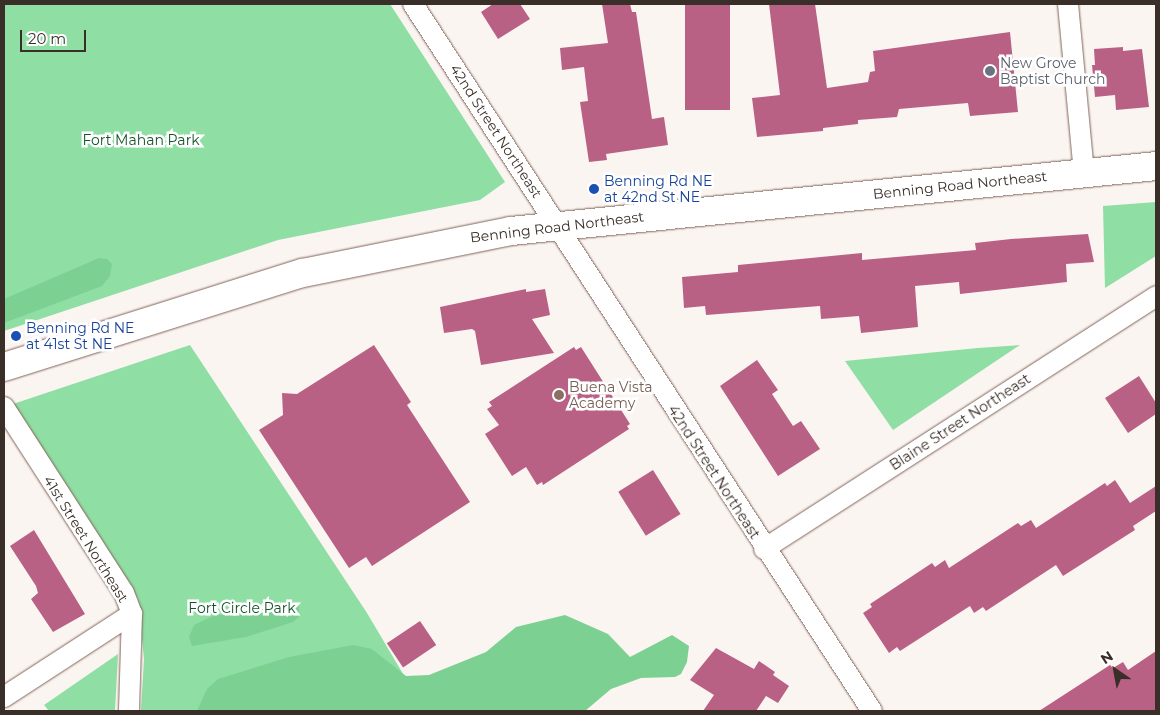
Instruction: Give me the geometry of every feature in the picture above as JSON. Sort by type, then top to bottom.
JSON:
[{"type":"main road","name":"Benning Road Northeast","points":[[4,367],[303,273],[435,245],[557,224],[1156,166]]},
{"type":"street","name":"42nd Street Northeast","points":[[413,4],[557,224],[764,549],[872,711]]},
{"type":"street","points":[[1068,4],[1084,172]]},
{"type":"street","name":"Blaine Street Northeast","points":[[764,549],[1156,296]]},
{"type":"street","name":"41st Street Northeast","points":[[4,407],[124,593],[132,614],[129,711]]},
{"type":"street","points":[[4,697],[132,614]]},
{"type":"green space","name":"Fort Mahan Park","points":[[4,4],[390,4],[505,182],[480,200],[278,240],[4,331]]},
{"type":"green space","points":[[1156,202],[1156,256],[1105,288],[1103,206]]},
{"type":"green space","points":[[99,258],[107,259],[112,264],[110,276],[102,286],[4,323],[4,299]]},
{"type":"green space","name":"Fort Circle Park","points":[[190,345],[367,613],[425,711],[141,711],[144,659],[138,599],[13,404]]},
{"type":"green space","points":[[1020,345],[893,430],[845,361],[978,348]]},
{"type":"green space","points":[[284,602],[299,606],[299,617],[293,622],[246,637],[192,646],[189,637],[194,625],[213,616]]},
{"type":"green space","points":[[565,615],[608,634],[630,657],[672,635],[689,646],[687,662],[681,674],[675,677],[641,678],[611,689],[585,711],[197,711],[207,689],[218,679],[289,657],[353,645],[372,649],[406,676],[429,675],[486,652],[516,627]]},
{"type":"green space","points":[[118,654],[115,711],[49,711],[44,705]]},
{"type":"building","points":[[493,4],[520,4],[530,19],[498,39],[481,12]]},
{"type":"building","points":[[602,4],[630,4],[632,12],[636,12],[652,119],[664,117],[668,145],[606,154],[607,160],[589,162],[580,102],[588,101],[584,67],[562,70],[560,48],[608,43]]},
{"type":"building","points":[[685,4],[730,4],[730,110],[685,110]]},
{"type":"building","points":[[769,4],[815,4],[827,88],[868,82],[870,72],[875,71],[873,51],[1010,32],[1018,112],[970,116],[968,103],[899,109],[897,117],[858,120],[858,124],[823,128],[823,131],[757,137],[752,98],[780,95]]},
{"type":"building","points":[[1123,47],[1123,51],[1142,49],[1149,107],[1116,110],[1115,95],[1095,97],[1092,65],[1095,65],[1094,49]]},
{"type":"building","points":[[1088,234],[1094,262],[1066,264],[1067,282],[960,294],[959,282],[915,286],[918,327],[861,333],[859,316],[821,319],[820,306],[706,315],[705,306],[684,308],[682,277],[738,272],[738,265],[862,253],[862,260],[976,250],[975,243]]},
{"type":"building","points":[[526,289],[526,292],[545,289],[550,315],[532,319],[554,353],[481,365],[475,331],[472,329],[444,333],[440,307]]},
{"type":"building","points":[[374,345],[411,402],[407,405],[470,502],[372,566],[366,557],[349,568],[259,430],[283,415],[282,393],[297,394]]},
{"type":"building","points":[[574,347],[576,350],[581,347],[630,424],[627,426],[629,429],[543,485],[542,482],[537,485],[526,467],[512,476],[485,434],[499,425],[487,409],[492,406],[489,402]]},
{"type":"building","points":[[757,360],[778,390],[772,394],[793,426],[801,421],[820,449],[778,476],[720,386]]},
{"type":"building","points":[[1139,376],[1156,403],[1156,414],[1128,433],[1105,398]]},
{"type":"building","points":[[653,470],[681,514],[646,536],[618,492]]},
{"type":"building","points":[[1115,480],[1130,503],[1156,486],[1156,511],[1133,526],[1135,530],[1063,576],[1056,565],[986,611],[983,607],[974,613],[970,606],[900,651],[897,647],[889,653],[863,613],[872,607],[870,604],[932,563],[935,567],[945,560],[949,568],[1018,523],[1021,526],[1031,520],[1036,528],[1105,483],[1107,486]]},
{"type":"building","points":[[34,530],[85,614],[53,632],[31,599],[38,593],[36,586],[10,546]]},
{"type":"building","points":[[420,621],[436,645],[403,667],[387,643]]},
{"type":"building","points":[[716,648],[754,669],[759,661],[775,672],[773,675],[789,686],[778,703],[766,696],[756,711],[703,711],[714,695],[690,680]]},
{"type":"building","points":[[1156,651],[1156,711],[1039,711],[1110,665],[1113,668],[1123,662],[1128,670]]},
{"type":"place","name":"New Grove Baptist Church","points":[[990,71]]},
{"type":"place","name":"Benning Rd NE at 42nd St NE","points":[[594,189]]},
{"type":"place","name":"Benning Rd NE at 41st St NE","points":[[16,336]]},
{"type":"place","name":"Buena Vista Academy","points":[[559,395]]}]
